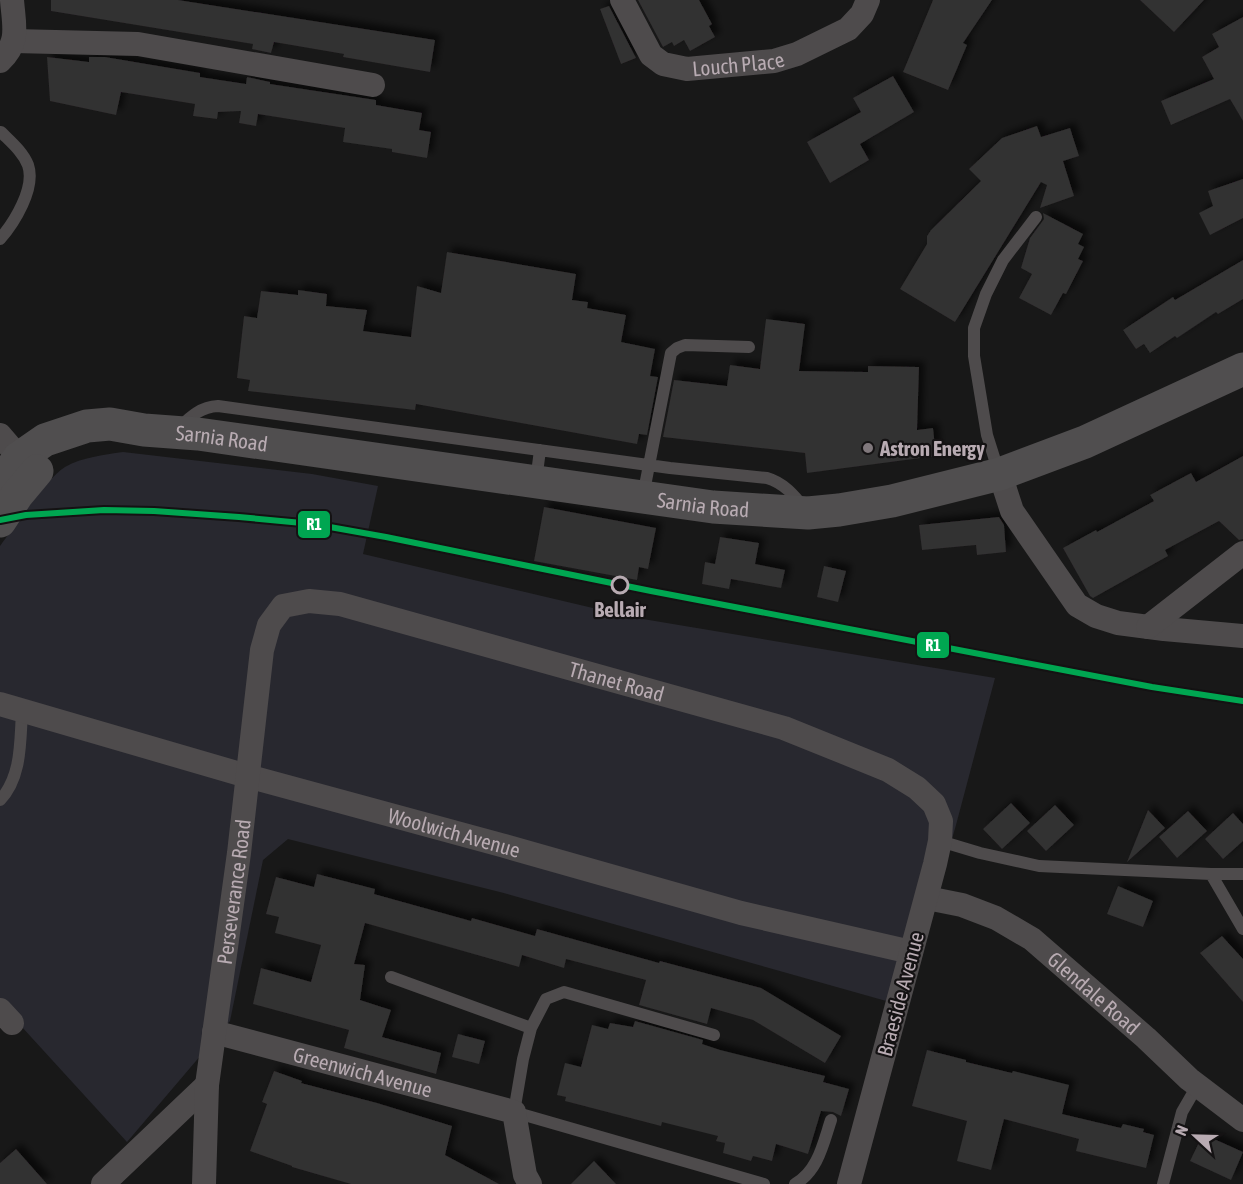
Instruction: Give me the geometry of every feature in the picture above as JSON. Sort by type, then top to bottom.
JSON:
[{"type":"main road","name":"Sarnia Road","points":[[18,456],[52,459],[86,444],[160,431],[430,451],[536,482],[713,507],[808,513],[892,501],[1000,474],[1085,442],[1243,369]]},
{"type":"main road","name":"Sarnia Road","points":[[0,484],[18,456]]},
{"type":"main road","name":"Sarnia Road","points":[[0,522],[18,456]]},
{"type":"street","points":[[0,61],[14,41],[12,0]]},
{"type":"street","name":"Louch Place","points":[[622,0],[651,55],[663,64],[687,69],[774,61],[797,54],[848,29],[862,14],[868,0]]},
{"type":"street","points":[[14,41],[138,44],[374,84]]},
{"type":"street","points":[[1000,474],[1012,511],[1077,605],[1096,616],[1118,623],[1243,636]]},
{"type":"street","points":[[1148,627],[1243,553]]},
{"type":"street","name":"Thanet Road","points":[[283,606],[309,601],[340,604],[784,728],[888,770],[917,788],[934,804]]},
{"type":"street","name":"Perseverance Road","points":[[204,1184],[207,1085],[239,853],[262,650],[269,625],[283,606]]},
{"type":"street","name":"Woolwich Avenue","points":[[11,708],[741,913],[911,952]]},
{"type":"street","name":"Braeside Avenue","points":[[849,1184],[927,898],[940,841],[941,822],[934,804]]},
{"type":"street","name":"Glendale Road","points":[[927,898],[962,905],[996,918],[1032,939],[1197,1086],[1243,1120]]},
{"type":"street","name":"Greenwich Avenue","points":[[214,1032],[514,1112]]},
{"type":"street","points":[[103,1184],[207,1085]]},
{"type":"street","points":[[514,1112],[525,1175],[530,1184]]},
{"type":"lane","points":[[0,239],[16,218],[30,186],[31,176],[23,155],[1,132]]},
{"type":"lane","points":[[1000,474],[987,435],[974,356],[974,328],[986,294],[1003,260],[1036,218]]},
{"type":"lane","points":[[643,498],[671,353],[686,345],[749,347]]},
{"type":"lane","points":[[536,482],[540,450]]},
{"type":"lane","points":[[430,451],[540,450],[775,480],[794,495],[808,513]]},
{"type":"lane","points":[[0,800],[16,773],[20,752],[11,708]]},
{"type":"lane","points":[[940,841],[980,853],[1039,866],[1243,874]]},
{"type":"lane","points":[[1211,874],[1243,929]]},
{"type":"lane","points":[[391,977],[531,1028]]},
{"type":"lane","points":[[714,1035],[564,992],[546,999],[531,1028],[514,1112],[764,1184]]},
{"type":"lane","points":[[1163,1184],[1182,1112],[1197,1086]]},
{"type":"lane","points":[[795,1184],[804,1179],[815,1165],[831,1120]]},
{"type":"shaded area","points":[[123,452],[312,474],[378,486],[363,554],[631,617],[995,678],[904,1006],[500,892],[288,839],[263,860],[230,1021],[127,1142],[0,1003],[0,546],[57,473],[65,467],[86,459]]},
{"type":"building","points":[[51,0],[178,0],[435,40],[430,72],[274,42],[271,53],[252,49],[253,44],[51,11]]},
{"type":"building","points":[[638,0],[699,0],[712,24],[709,26],[715,37],[690,51],[684,40],[674,46],[672,42],[663,47]]},
{"type":"building","points":[[933,0],[992,0],[963,43],[967,45],[948,90],[903,72]]},
{"type":"building","points":[[1140,0],[1204,0],[1174,32]]},
{"type":"building","points":[[609,6],[636,58],[621,64],[600,9]]},
{"type":"building","points":[[1243,17],[1243,121],[1230,99],[1171,125],[1161,101],[1214,79],[1202,57],[1219,47],[1212,34]]},
{"type":"building","points":[[47,57],[89,62],[89,57],[105,57],[200,73],[200,77],[246,84],[247,77],[270,82],[270,84],[376,100],[376,105],[422,113],[419,130],[431,132],[427,158],[392,152],[392,149],[343,142],[345,128],[258,114],[256,126],[239,123],[241,111],[218,112],[217,119],[193,116],[195,104],[121,92],[116,115],[50,101]]},
{"type":"building","points":[[893,76],[914,112],[860,144],[869,160],[830,183],[807,142],[861,112],[853,98]]},
{"type":"building","points":[[1037,126],[1041,137],[1070,128],[1079,156],[1063,161],[1074,196],[1040,208],[1047,185],[1041,182],[955,322],[900,289],[927,244],[927,236],[931,230],[981,181],[969,169],[1002,138]]},
{"type":"building","points":[[1243,179],[1243,218],[1210,235],[1199,213],[1213,206],[1208,191]]},
{"type":"building","points":[[1043,213],[1083,234],[1078,244],[1084,247],[1078,259],[1083,261],[1066,294],[1063,293],[1051,315],[1019,298],[1032,274],[1021,268],[1030,238],[1044,219]]},
{"type":"building","points":[[447,252],[576,274],[572,300],[588,302],[587,308],[626,315],[621,342],[655,349],[650,376],[658,377],[647,435],[639,434],[637,444],[416,404],[415,410],[248,391],[250,380],[237,378],[244,316],[257,318],[261,291],[298,295],[298,290],[327,294],[326,306],[367,310],[363,331],[411,337],[417,286],[441,293]]},
{"type":"building","points":[[1243,260],[1243,299],[1218,314],[1216,312],[1150,353],[1144,344],[1136,349],[1123,330],[1173,297],[1175,300]]},
{"type":"building","points":[[766,319],[805,324],[799,371],[868,372],[868,366],[919,367],[917,430],[933,428],[936,456],[807,473],[805,453],[663,437],[674,380],[727,386],[730,365],[760,369]]},
{"type":"building","points":[[1243,456],[1243,539],[1239,540],[1219,521],[1165,550],[1168,556],[1093,598],[1090,596],[1063,548],[1154,501],[1150,495],[1191,473],[1196,482]]},
{"type":"building","points":[[544,507],[656,528],[648,569],[639,567],[637,580],[534,561]]},
{"type":"building","points":[[999,517],[1004,525],[1006,552],[977,555],[976,545],[922,550],[919,525]]},
{"type":"building","points":[[720,537],[759,543],[755,564],[785,570],[781,588],[731,579],[729,589],[702,584],[705,562],[715,564]]},
{"type":"building","points":[[824,566],[846,571],[838,602],[817,597]]},
{"type":"building","points":[[1011,803],[1030,823],[1002,849],[983,829]]},
{"type":"building","points":[[1055,805],[1074,825],[1046,851],[1027,831]]},
{"type":"building","points":[[1148,810],[1165,828],[1127,862]]},
{"type":"building","points":[[1188,811],[1207,831],[1177,858],[1159,837]]},
{"type":"building","points":[[1233,813],[1243,824],[1243,841],[1223,859],[1205,839]]},
{"type":"building","points":[[317,874],[375,889],[374,894],[471,921],[472,918],[535,936],[537,929],[659,963],[660,961],[761,988],[841,1036],[825,1063],[753,1020],[711,1008],[707,1024],[639,1005],[646,980],[566,959],[564,968],[522,955],[519,967],[365,923],[354,964],[365,965],[360,1000],[391,1010],[382,1037],[441,1053],[436,1074],[344,1048],[349,1030],[253,1004],[261,968],[311,982],[321,945],[275,933],[279,917],[266,914],[276,877],[314,887]]},
{"type":"building","points":[[1118,886],[1153,901],[1143,927],[1107,914]]},
{"type":"building","points":[[1222,936],[1243,959],[1243,1002],[1200,953]]},
{"type":"building","points":[[635,1021],[703,1040],[702,1044],[720,1050],[825,1076],[823,1082],[849,1089],[841,1116],[833,1112],[821,1111],[808,1154],[776,1144],[772,1161],[753,1156],[751,1161],[723,1153],[725,1143],[716,1141],[718,1136],[662,1122],[661,1126],[565,1101],[566,1097],[557,1095],[565,1063],[581,1067],[592,1025],[608,1029],[610,1023],[633,1027]]},
{"type":"building","points":[[458,1034],[485,1041],[479,1064],[452,1057]]},
{"type":"building","points":[[927,1050],[966,1060],[966,1062],[1069,1085],[1062,1114],[1121,1128],[1123,1124],[1144,1129],[1143,1132],[1154,1135],[1146,1168],[1076,1151],[1079,1139],[1004,1119],[991,1170],[957,1161],[967,1121],[912,1106]]},
{"type":"building","points":[[274,1071],[302,1081],[301,1083],[452,1126],[445,1155],[499,1184],[351,1184],[292,1167],[250,1151],[267,1104],[262,1102]]},
{"type":"building","points":[[1203,1134],[1243,1152],[1231,1180],[1190,1161]]},
{"type":"building","points":[[16,1149],[47,1184],[0,1184],[0,1163]]},
{"type":"building","points":[[594,1161],[616,1184],[571,1184]]},
{"type":"transit line","name":"R1","points":[[0,520],[26,515],[104,510],[154,511],[313,524],[1152,687],[1243,701]]},
{"type":"place","name":"Astron Energy","points":[[868,448]]},
{"type":"place","name":"Bellair","points":[[620,585]]}]
